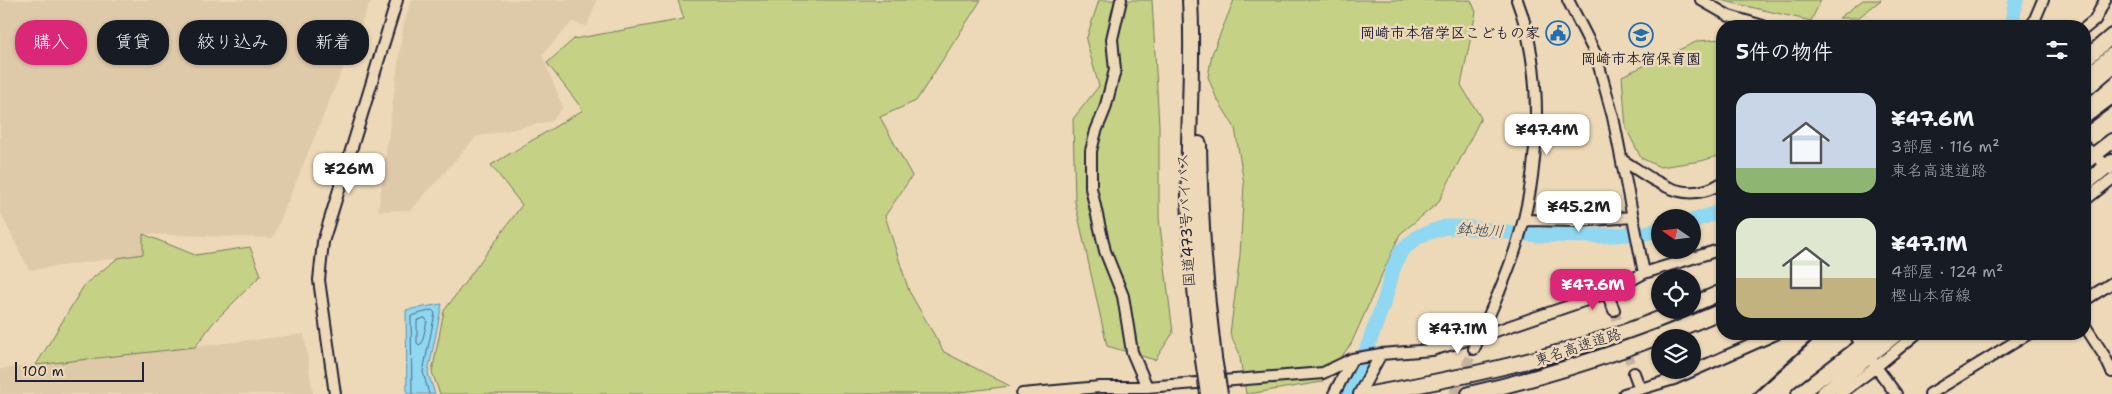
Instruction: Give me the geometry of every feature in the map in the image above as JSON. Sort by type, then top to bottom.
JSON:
[{"type":"highway","name":"国道473号バイパス","points":[[1190,0],[1192,44],[1189,197],[1196,308],[1208,359],[1220,394]]},
{"type":"highway","points":[[2091,54],[2112,36]]},
{"type":"highway","points":[[2091,73],[2112,55]]},
{"type":"highway","points":[[2091,152],[2112,141]]},
{"type":"highway","points":[[2091,181],[2111,169]]},
{"type":"highway","points":[[1701,301],[1716,295]]},
{"type":"highway","name":"東名高速道路","points":[[1469,394],[1530,380],[1615,353],[1716,313]]},
{"type":"highway","name":"東名高速道路","points":[[1371,394],[1494,369],[1552,354],[1618,334],[1657,319]]},
{"type":"highway","points":[[1799,394],[1868,356],[1875,340]]},
{"type":"highway","points":[[1823,394],[1888,340]]},
{"type":"highway","name":"国道473号バイパス","points":[[1208,359],[1208,394]]},
{"type":"street","points":[[335,394],[319,280],[323,242],[397,0]]},
{"type":"street","points":[[1121,0],[1112,39],[1115,70],[1091,151],[1091,188],[1105,251],[1123,296],[1132,352],[1146,387]]},
{"type":"street","points":[[1474,349],[1516,249],[1524,222],[1534,160],[1535,84],[1528,42],[1517,0]]},
{"type":"street","points":[[1568,0],[1596,55],[1622,160],[1644,273]]},
{"type":"street","points":[[1701,0],[1729,16],[1743,20]]},
{"type":"street","points":[[2035,20],[2043,0]]},
{"type":"street","points":[[2091,23],[2095,20],[2105,0]]},
{"type":"street","points":[[2091,87],[2112,69]]},
{"type":"street","points":[[2091,156],[2111,169],[2091,193]]},
{"type":"street","points":[[1622,160],[1675,191],[1693,193],[1716,187]]},
{"type":"street","points":[[1524,222],[1633,217]]},
{"type":"street","points":[[1022,394],[1100,387],[1146,387],[1323,373],[1352,359],[1381,354],[1432,350],[1479,337],[1607,293],[1644,273],[1716,251]]},
{"type":"street","points":[[2091,296],[2112,283]]},
{"type":"street","points":[[1607,293],[1614,310]]},
{"type":"street","points":[[2091,335],[2112,372]]},
{"type":"street","points":[[1624,394],[1674,379],[1762,340]]},
{"type":"street","points":[[1858,340],[1896,394]]},
{"type":"street","points":[[1840,394],[1868,356],[1903,340]]},
{"type":"street","points":[[1930,394],[2008,340]]},
{"type":"street","points":[[1359,394],[1381,354]]},
{"type":"street","points":[[1334,394],[1352,359]]},
{"type":"street","points":[[1634,372],[1640,389]]},
{"type":"shaded area","points":[[0,0],[371,0],[363,20],[297,20],[297,65],[344,65],[273,238],[144,234],[143,255],[29,270],[0,212]]},
{"type":"shaded area","points":[[411,0],[597,0],[587,26],[572,22],[542,55],[563,107],[552,121],[476,137],[411,210],[378,211],[403,28]]},
{"type":"shaded area","points":[[304,334],[313,394],[0,394],[0,369]]},
{"type":"green space","points":[[678,0],[981,0],[916,101],[880,117],[912,176],[885,216],[909,291],[944,352],[1010,386],[946,394],[440,394],[432,372],[444,311],[522,205],[491,165],[583,110],[547,63],[574,39],[684,19]]},
{"type":"green space","points":[[1099,0],[1152,0],[1159,125],[1159,218],[1173,333],[1155,360],[1107,346],[1075,202],[1073,119],[1099,86],[1086,40]]},
{"type":"green space","points":[[1234,0],[1471,0],[1476,12],[1461,85],[1481,118],[1438,203],[1400,234],[1351,344],[1322,382],[1248,394],[1246,394],[1239,352],[1230,334],[1240,255],[1244,184],[1235,128],[1216,97],[1208,77],[1212,54]]},
{"type":"green space","points":[[1720,0],[1821,0],[1811,20]]},
{"type":"green space","points":[[1863,0],[1881,0],[1858,18],[1839,18]]},
{"type":"green space","points":[[1716,40],[1716,157],[1701,161],[1660,167],[1641,158],[1626,128],[1622,76],[1698,41]]},
{"type":"green space","points":[[143,234],[195,255],[250,247],[261,275],[213,323],[195,347],[36,365],[85,284],[118,258],[143,254]]},
{"type":"water","points":[[442,304],[428,373],[435,394],[407,394],[406,310]]},
{"type":"waterway","name":"鉢地川","points":[[2012,20],[2016,0]]},
{"type":"waterway","name":"鉢地川","points":[[1701,218],[1716,213]]},
{"type":"waterway","name":"鉢地川","points":[[1345,394],[1358,373],[1385,299],[1393,269],[1401,251],[1419,236],[1445,227],[1537,235],[1597,236],[1651,232]]},
{"type":"tunnel","points":[[1614,310],[1634,373]]},
{"type":"tunnel","points":[[1454,394],[1474,349]]},
{"type":"railway","points":[[2091,122],[2112,106]]},
{"type":"railway","points":[[1753,394],[1812,340]]},
{"type":"place","name":"岡崎市本宿学区こどもの家","points":[[1558,33]]},
{"type":"place","name":"岡崎市本宿保育園","points":[[1641,35]]}]
